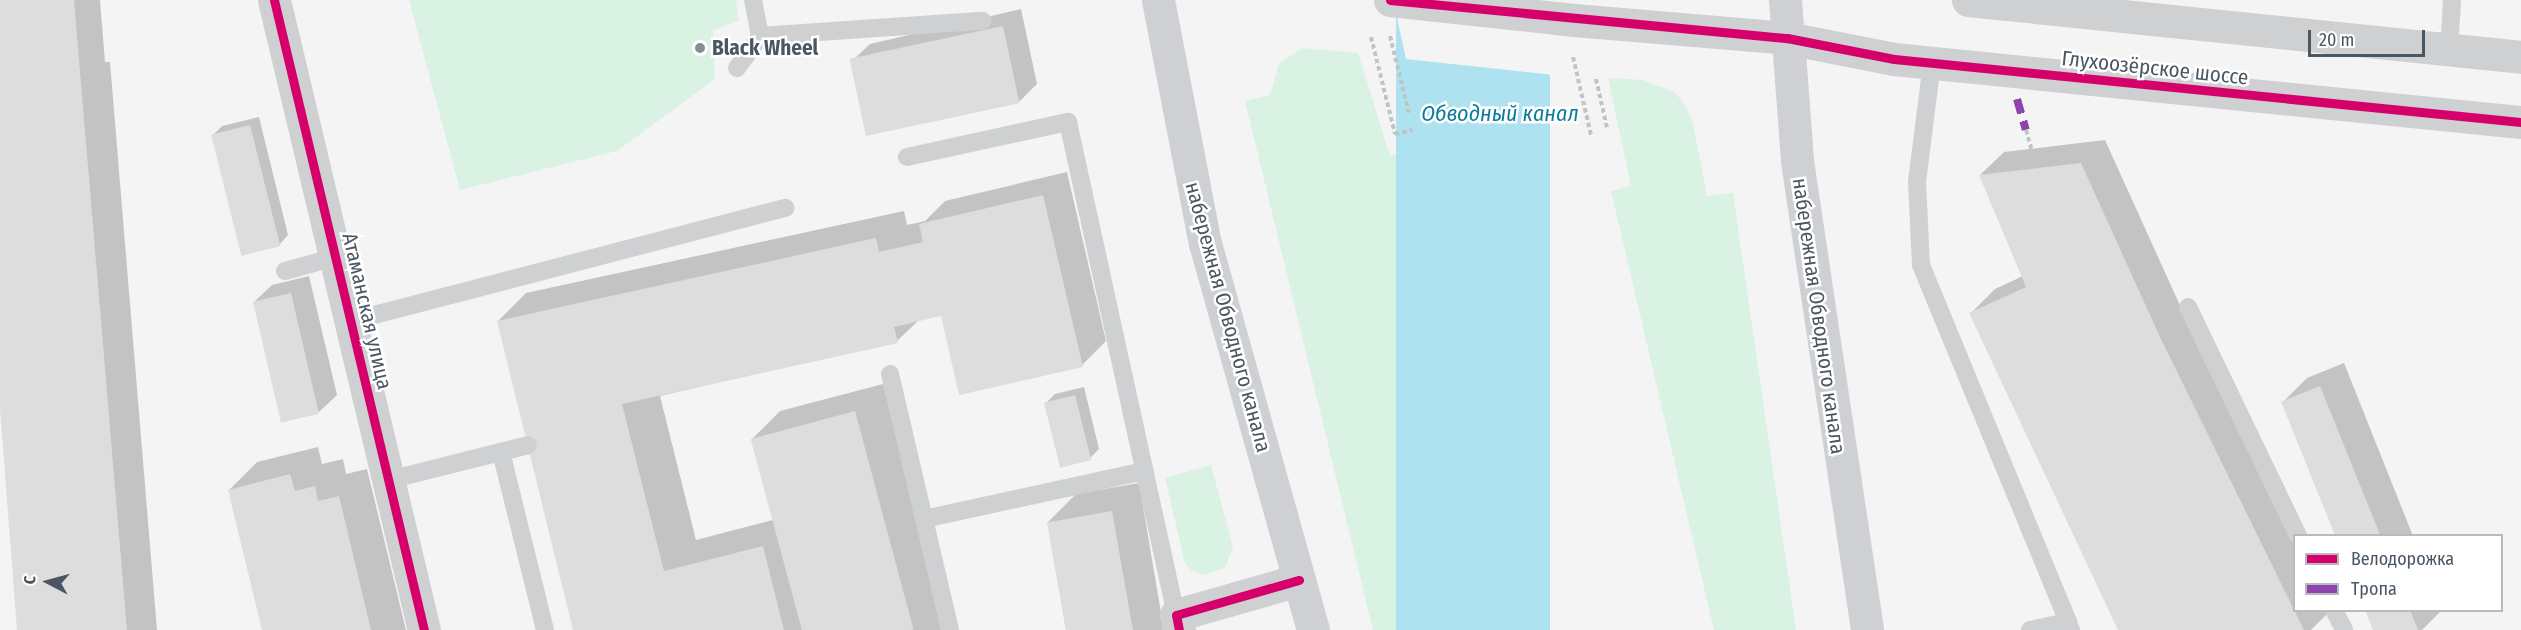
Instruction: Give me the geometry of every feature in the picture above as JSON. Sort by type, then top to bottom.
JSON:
[{"type":"main road","name":"набережная Обводного канала","points":[[1158,0],[1205,243],[1313,630]]},
{"type":"main road","name":"набережная Обводного канала","points":[[1785,0],[1797,161],[1867,630]]},
{"type":"street","name":"Атаманская улица","points":[[274,0],[424,630]]},
{"type":"street","name":"Глухоозёрское шоссе","points":[[1390,0],[1574,20],[1787,38],[1932,63],[2521,122]]},
{"type":"street","points":[[1968,0],[2521,57]]},
{"type":"street","points":[[1178,623],[1299,580]]},
{"type":"lane","points":[[737,68],[760,36],[753,0]]},
{"type":"lane","points":[[2449,51],[2452,0]]},
{"type":"lane","points":[[760,36],[982,21]]},
{"type":"lane","points":[[1932,63],[1917,180],[1921,265],[2070,626],[2030,630]]},
{"type":"lane","points":[[907,157],[1068,122],[1178,623]]},
{"type":"lane","points":[[351,321],[786,208]]},
{"type":"lane","points":[[285,271],[336,257]]},
{"type":"lane","points":[[2188,308],[2297,534]]},
{"type":"lane","points":[[890,374],[950,630]]},
{"type":"lane","points":[[388,480],[528,445]]},
{"type":"lane","points":[[501,452],[545,630]]},
{"type":"lane","points":[[924,519],[1145,471]]},
{"type":"lane","points":[[2335,612],[2344,630]]},
{"type":"path","points":[[1390,34],[1409,113]]},
{"type":"path","points":[[1371,37],[1395,134],[1413,130]]},
{"type":"path","points":[[1596,79],[1607,128]]},
{"type":"path","points":[[1585,111],[1591,135]]},
{"type":"path","points":[[2025,130],[2037,168]]},
{"type":"green space","points":[[409,0],[736,0],[739,21],[713,30],[715,79],[617,151],[460,190]]},
{"type":"green space","points":[[1302,48],[1358,53],[1390,156],[1407,152],[1511,630],[1373,630],[1245,101],[1270,95],[1279,64]]},
{"type":"green space","points":[[1608,78],[1643,80],[1674,92],[1685,104],[1693,123],[1707,196],[1733,193],[1796,630],[1714,630],[1611,191],[1631,186]]},
{"type":"green space","points":[[1211,465],[1233,547],[1225,568],[1203,575],[1192,571],[1185,563],[1165,478]]},
{"type":"water","name":"Обводный канал","points":[[1396,0],[1550,0],[1550,630],[1396,630]]},
{"type":"pier","points":[[1393,0],[1553,0],[1572,77],[1406,59]]},
{"type":"building","points":[[0,0],[74,0],[127,630],[17,630],[0,409]]},
{"type":"building","points":[[1003,26],[1019,103],[866,136],[849,59]]},
{"type":"building","points":[[250,125],[280,246],[241,256],[211,135]]},
{"type":"building","points":[[2081,163],[2160,337],[2293,608],[2293,612],[2295,612],[2304,630],[2118,630],[1969,313],[2026,287],[1979,175]]},
{"type":"building","points":[[1043,195],[1083,367],[959,395],[941,316],[894,327],[898,343],[622,404],[664,571],[763,546],[784,630],[573,630],[497,321],[876,238],[879,252],[923,242],[919,224]]},
{"type":"building","points":[[291,293],[319,414],[281,423],[253,302]]},
{"type":"building","points":[[2320,386],[2380,534],[2334,534],[2281,402]]},
{"type":"building","points":[[1075,395],[1091,460],[1060,468],[1044,403]]},
{"type":"building","points":[[855,411],[913,629],[802,630],[751,439]]},
{"type":"building","points":[[290,474],[295,491],[315,486],[318,501],[339,496],[371,630],[262,630],[228,490]]},
{"type":"building","points":[[1112,511],[1133,630],[1066,630],[1047,522]]},
{"type":"building","points":[[2366,612],[2411,612],[2418,630],[2373,630]]},
{"type":"marked path","points":[[2017,99],[2026,130]]},
{"type":"cycle path","points":[[274,0],[424,630]]},
{"type":"cycle path","points":[[1390,0],[1787,38],[1894,59],[2521,122]]},
{"type":"cycle path","points":[[1179,630],[1176,615],[1299,580]]},
{"type":"place","name":"Black Wheel","points":[[700,48]]}]
